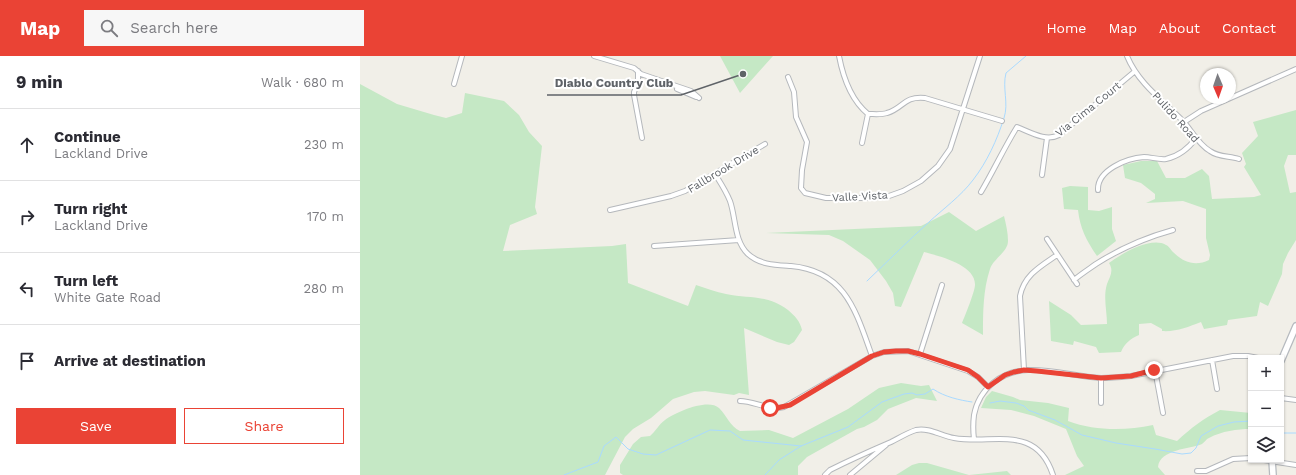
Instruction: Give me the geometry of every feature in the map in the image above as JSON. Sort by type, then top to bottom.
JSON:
[{"type":"street","points":[[454,84],[462,56]]},
{"type":"street","points":[[594,56],[634,68],[640,72],[691,91],[699,98]]},
{"type":"street","points":[[839,56],[853,98],[859,107],[868,114],[881,115],[888,113],[908,100],[918,97],[1002,121]]},
{"type":"street","name":"Valle Vista","points":[[788,77],[794,92],[796,116],[807,142],[802,170],[801,188],[805,193],[814,196],[840,199],[889,196],[903,191],[921,181],[938,166],[950,149],[980,56]]},
{"type":"street","name":"Pulido Road","points":[[1127,56],[1134,72],[1184,122],[1204,148],[1216,155],[1230,156],[1239,159]]},
{"type":"street","points":[[1184,122],[1201,111],[1296,69]]},
{"type":"street","points":[[640,72],[634,95],[642,138]]},
{"type":"street","name":"Via Cima Court","points":[[981,192],[1017,127],[1047,138],[1054,137],[1134,72]]},
{"type":"street","points":[[862,143],[868,114]]},
{"type":"street","points":[[1042,174],[1047,138]]},
{"type":"street","points":[[1098,190],[1098,184],[1103,176],[1116,165],[1143,157],[1165,159],[1175,156],[1190,146],[1196,138]]},
{"type":"street","name":"Fallbrook Drive","points":[[610,210],[671,196],[685,191],[765,144]]},
{"type":"street","points":[[715,174],[729,200],[739,240],[748,254],[757,260],[770,265],[801,267],[819,272],[837,285],[848,298],[858,318],[872,356]]},
{"type":"street","points":[[1047,239],[1075,282],[1079,275],[1130,244],[1172,230]]},
{"type":"street","points":[[654,246],[739,240]]},
{"type":"street","points":[[1024,370],[1020,296],[1021,290],[1031,274],[1057,255]]},
{"type":"street","points":[[920,354],[942,285]]},
{"type":"street","points":[[1284,355],[1296,326]]},
{"type":"street","points":[[740,401],[747,401],[770,408],[784,407],[872,356],[884,352],[896,351],[908,351],[920,354],[968,370],[988,387]]},
{"type":"street","points":[[974,439],[974,416],[976,407],[988,387],[1005,375],[1014,372],[1024,370],[1101,378],[1131,376],[1154,370],[1240,355],[1248,356]]},
{"type":"street","points":[[1212,360],[1217,389]]},
{"type":"street","points":[[1154,370],[1163,412]]},
{"type":"street","points":[[1101,378],[1101,402]]},
{"type":"street","points":[[1284,398],[1296,400]]},
{"type":"street","points":[[825,475],[830,470],[842,464],[919,430],[955,438],[1018,440],[1031,446],[1044,457],[1050,466],[1053,475]]},
{"type":"street","points":[[850,475],[889,443]]},
{"type":"street","points":[[1197,471],[1206,471],[1233,459],[1248,458]]},
{"type":"street","points":[[1272,463],[1273,475]]},
{"type":"street","points":[[1282,463],[1296,466]]},
{"type":"green space","points":[[720,56],[773,56],[740,93]]},
{"type":"green space","points":[[360,84],[397,104],[446,118],[462,113],[465,93],[504,101],[519,115],[529,132],[542,146],[535,207],[537,214],[510,225],[503,251],[612,246],[626,244],[628,283],[688,306],[696,285],[726,294],[765,299],[780,305],[793,314],[802,330],[794,342],[789,345],[777,342],[744,328],[749,395],[739,393],[734,395],[705,391],[694,392],[673,399],[651,418],[633,429],[625,437],[605,475],[360,475]]},
{"type":"green space","points":[[1296,110],[1296,155],[1288,155],[1284,166],[1290,193],[1296,192],[1296,240],[1283,264],[1282,274],[1268,306],[1260,302],[1257,316],[1228,320],[1227,325],[1204,329],[1201,322],[1172,331],[1162,331],[1162,329],[1151,323],[1139,324],[1139,335],[1128,342],[1121,352],[1099,353],[1096,347],[1074,341],[1073,345],[1051,341],[1049,301],[1071,315],[1081,325],[1107,324],[1105,294],[1111,271],[1109,263],[1128,251],[1145,244],[1160,243],[1169,247],[1177,256],[1185,261],[1199,263],[1209,260],[1210,255],[1206,238],[1206,209],[1183,201],[1146,203],[1155,199],[1155,194],[1141,183],[1125,178],[1123,165],[1141,161],[1157,161],[1166,178],[1185,178],[1202,169],[1209,176],[1212,199],[1254,197],[1261,195],[1244,167],[1246,164],[1242,153],[1258,136],[1253,122]]},
{"type":"green space","points":[[1070,186],[1088,187],[1088,210],[1099,211],[1112,207],[1112,229],[1116,241],[1097,256],[1084,234],[1080,223],[1078,210],[1064,209],[1062,188]]},
{"type":"green space","points":[[949,212],[976,231],[1004,216],[1008,241],[1006,249],[994,262],[990,269],[984,302],[983,335],[962,323],[972,298],[975,285],[974,278],[970,272],[956,262],[924,252],[901,307],[895,306],[893,293],[870,260],[843,241],[829,235],[766,233],[921,226]]},
{"type":"green space","points":[[901,383],[921,386],[929,385],[937,401],[916,398],[888,409],[877,420],[857,429],[807,457],[798,466],[798,475],[623,475],[620,473],[620,465],[633,444],[641,437],[650,436],[670,417],[692,407],[700,405],[714,405],[719,408],[731,424],[740,431],[769,430],[793,438],[848,409],[879,388]]},
{"type":"green space","points":[[992,391],[1020,400],[1048,403],[1069,408],[1068,421],[1089,427],[1121,429],[1153,425],[1156,435],[1177,441],[1197,424],[1220,410],[1248,413],[1248,429],[1224,432],[1208,438],[1202,444],[1197,446],[1170,453],[1160,461],[1158,467],[1165,475],[1065,475],[1084,466],[1077,456],[1066,429],[1034,416],[1011,410],[981,408],[986,397]]},
{"type":"green space","points":[[927,463],[969,475],[896,475],[912,465]]},
{"type":"green space","points":[[1007,471],[1011,475],[969,475]]},
{"type":"waterway","points":[[867,281],[957,197],[968,186],[983,166],[1004,118],[1006,107],[1006,73],[1026,56]]},
{"type":"waterway","points":[[765,475],[779,460],[801,446],[848,427],[882,402],[904,394],[925,394],[933,389],[952,398],[972,402]]},
{"type":"waterway","points":[[990,403],[1000,401],[1016,403],[1024,406],[1028,410],[1055,420],[1082,435],[1116,443],[1182,454],[1191,453],[1196,448],[1201,436],[1218,426],[1234,422],[1248,421]]},
{"type":"waterway","points":[[564,475],[598,462],[604,446],[616,437],[628,449],[643,454],[656,455],[710,430],[730,431],[743,440],[801,446]]},
{"type":"waterway","points":[[1284,433],[1296,433]]},
{"type":"place","name":"Diablo Country Club","points":[[743,74]]},
{"type":"route","points":[[770,408],[790,405],[872,356],[884,352],[908,351],[968,370],[988,387],[1005,375],[1024,370],[1101,378],[1131,376],[1154,370]]}]
